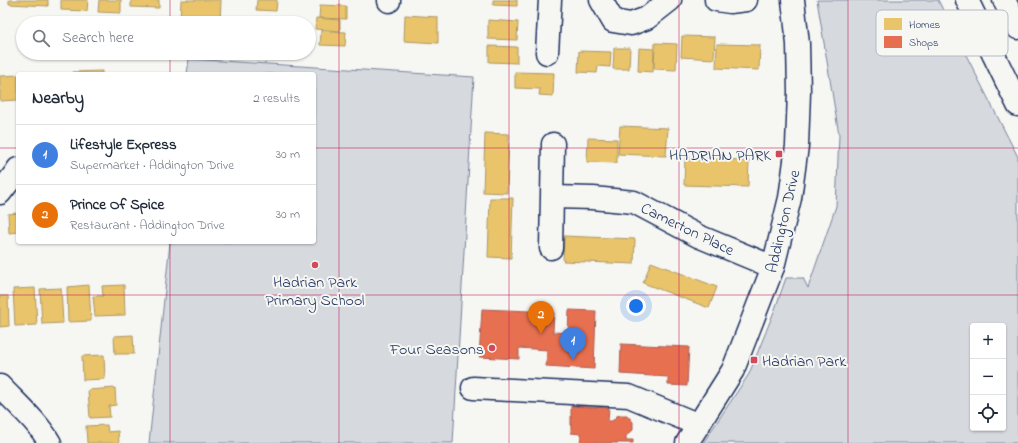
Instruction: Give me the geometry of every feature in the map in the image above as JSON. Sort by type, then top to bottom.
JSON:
[{"type":"main road","points":[[547,53],[550,0]]},
{"type":"main road","points":[[600,0],[613,21],[631,24],[647,18],[670,0]]},
{"type":"main road","points":[[716,0],[730,2],[746,0]]},
{"type":"main road","name":"Addington Drive","points":[[473,388],[629,396],[693,434],[733,370],[773,267],[790,198],[796,146],[799,92],[798,44],[793,0]]},
{"type":"main road","points":[[967,0],[972,10]]},
{"type":"main road","points":[[1004,0],[1018,28]]},
{"type":"main road","points":[[994,56],[1018,105]]},
{"type":"main road","points":[[551,248],[553,144]]},
{"type":"main road","points":[[0,192],[16,172]]},
{"type":"main road","name":"Camerton Place","points":[[552,197],[593,198],[634,202],[698,236],[773,267]]},
{"type":"main road","points":[[0,386],[34,421],[50,443]]},
{"type":"shaded area","points":[[817,0],[938,0],[943,10],[876,10],[876,56],[967,56],[1018,157],[1018,443],[703,443],[749,374],[786,278],[803,278],[808,288],[836,206],[839,135]]},
{"type":"shaded area","name":"Hadrian Park Primary School","points":[[189,60],[205,60],[474,77],[453,443],[149,443],[170,244],[316,244],[316,72],[187,72]]},
{"type":"building: Homes","points":[[9,0],[48,0],[48,6],[9,4]]},
{"type":"building: Homes","points":[[61,0],[88,0],[87,11],[61,10]]},
{"type":"building: Homes","points":[[99,0],[121,0],[121,13],[98,12]]},
{"type":"building: Homes","points":[[131,0],[159,0],[159,8],[131,7]]},
{"type":"building: Homes","points":[[181,0],[221,0],[220,16],[180,16]]},
{"type":"building: Homes","points":[[257,0],[277,0],[276,11],[256,10]]},
{"type":"building: Homes","points":[[493,0],[517,0],[517,6],[493,5]]},
{"type":"building: Homes","points":[[320,5],[346,6],[346,19],[319,18]]},
{"type":"building: Homes","points":[[405,15],[438,17],[438,43],[404,41]]},
{"type":"building: Homes","points":[[316,18],[340,20],[340,31],[316,29]]},
{"type":"building: Homes","points":[[488,20],[518,22],[517,40],[488,39]]},
{"type":"building: Homes","points":[[321,31],[346,32],[345,46],[320,45]]},
{"type":"building: Homes","points":[[682,36],[715,37],[714,59],[681,57]]},
{"type":"building: Homes","points":[[655,43],[677,44],[676,70],[654,69]]},
{"type":"building: Homes","points":[[717,44],[760,45],[759,70],[716,68]]},
{"type":"building: Homes","points":[[489,46],[517,47],[517,63],[489,62]]},
{"type":"building: Homes","points":[[614,48],[630,48],[629,69],[613,69]]},
{"type":"building: Homes","points":[[639,48],[654,49],[653,72],[638,71]]},
{"type":"building: Homes","points":[[579,51],[611,52],[610,67],[598,66],[597,73],[578,72]]},
{"type":"building: Homes","points":[[102,71],[102,72],[73,72]]},
{"type":"building: Homes","points":[[515,72],[554,73],[553,96],[539,95],[540,89],[515,88]]},
{"type":"building: Homes","points":[[16,75],[16,100],[0,101],[0,76]]},
{"type":"building: Homes","points":[[620,126],[668,128],[666,156],[618,154]]},
{"type":"building: Homes","points":[[485,133],[509,134],[507,193],[483,192]]},
{"type":"building: Homes","points":[[588,138],[617,139],[617,163],[587,162]]},
{"type":"building: Homes","points":[[685,158],[749,160],[748,187],[684,185]]},
{"type":"building: Homes","points":[[490,198],[513,198],[511,258],[488,257]]},
{"type":"building: Homes","points":[[16,213],[16,232],[9,233],[8,214]]},
{"type":"building: Homes","points":[[564,236],[635,239],[634,264],[563,261]]},
{"type":"building: Homes","points":[[651,262],[717,287],[709,308],[643,283]]},
{"type":"building: Homes","points":[[89,285],[91,321],[68,322],[67,287]]},
{"type":"building: Homes","points":[[124,285],[125,315],[95,316],[93,296],[103,296],[102,286]]},
{"type":"building: Homes","points":[[35,288],[37,325],[15,326],[13,289]]},
{"type":"building: Homes","points":[[61,288],[63,323],[42,324],[40,289]]},
{"type":"building: Homes","points":[[0,296],[8,296],[9,326],[0,327]]},
{"type":"building: Homes","points":[[133,335],[134,354],[115,354],[114,336]]},
{"type":"building: Homes","points":[[104,355],[105,379],[83,380],[82,356]]},
{"type":"building: Homes","points":[[115,388],[116,405],[109,406],[110,417],[90,418],[88,390]]},
{"type":"building: Homes","points":[[107,425],[108,432],[118,431],[119,443],[87,443],[86,426]]},
{"type":"building: Shops","points":[[482,309],[554,312],[553,332],[568,333],[569,310],[596,311],[594,369],[546,366],[547,350],[519,348],[519,359],[479,357]]},
{"type":"building: Shops","points":[[621,344],[689,347],[687,386],[668,385],[668,377],[620,374]]},
{"type":"building: Shops","points":[[571,406],[609,408],[608,421],[612,421],[618,415],[627,415],[633,422],[633,430],[626,436],[626,440],[633,440],[633,443],[580,443],[581,434],[571,433]]},
{"type":"place","name":"HADRIAN PARK","points":[[779,154]]},
{"type":"place","name":"Hadrian Park Primary School","points":[[315,265]]},
{"type":"place","name":"Prince Of Spice","points":[[541,334]]},
{"type":"place","name":"Four Seasons","points":[[492,348]]},
{"type":"place","name":"Lifestyle Express","points":[[573,360]]},
{"type":"place","name":"Hadrian Park","points":[[754,360]]}]
